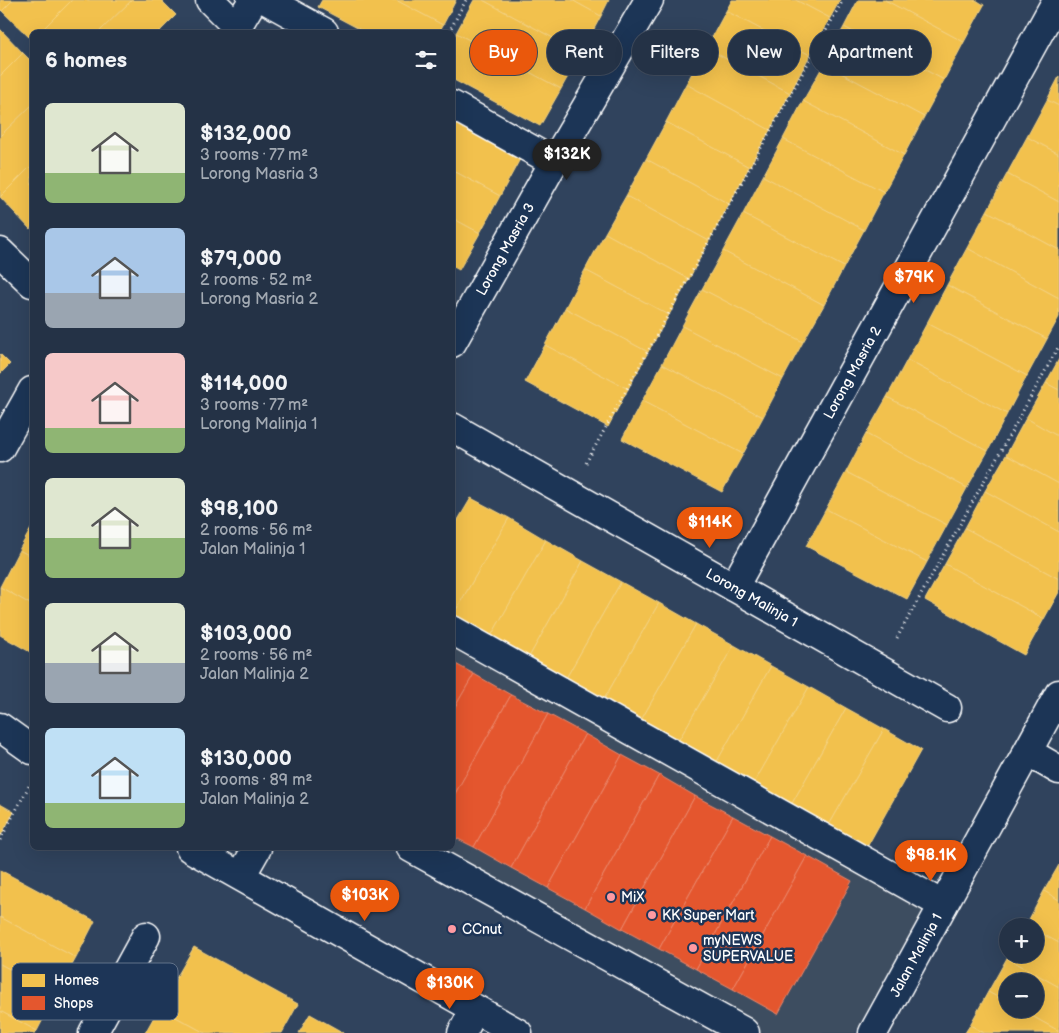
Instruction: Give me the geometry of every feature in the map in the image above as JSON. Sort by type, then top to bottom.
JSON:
[{"type":"street","points":[[210,0],[235,30],[254,0]]},
{"type":"street","points":[[266,0],[320,30]]},
{"type":"street","name":"Lorong Masria 3","points":[[455,338],[554,162],[649,0]]},
{"type":"street","name":"Lorong Masria 2","points":[[734,587],[1057,0]]},
{"type":"street","points":[[455,107],[554,162]]},
{"type":"street","points":[[0,252],[30,282]]},
{"type":"street","points":[[0,448],[30,395]]},
{"type":"street","name":"Lorong Malinja 1","points":[[455,429],[947,708]]},
{"type":"street","points":[[455,632],[943,904]]},
{"type":"street","name":"Jalan Malinja 1","points":[[873,1033],[1059,694]]},
{"type":"street","points":[[0,727],[30,749]]},
{"type":"street","points":[[1028,752],[1059,770]]},
{"type":"street","points":[[194,850],[518,1033]]},
{"type":"street","points":[[241,876],[256,850]]},
{"type":"street","points":[[415,850],[743,1030],[745,1033]]},
{"type":"street","points":[[131,963],[146,936]]},
{"type":"street","points":[[462,1033],[475,1008]]},
{"type":"street","points":[[93,1033],[100,1020]]},
{"type":"path","points":[[450,30],[466,0]]},
{"type":"path","points":[[570,493],[843,0]]},
{"type":"path","points":[[880,670],[1059,346]]},
{"type":"path","points":[[0,840],[30,782]]},
{"type":"shaded area","points":[[455,646],[925,906],[855,1033],[759,1033],[428,850],[455,850]]},
{"type":"building: Homes","points":[[0,0],[13,0],[2,11],[0,9]]},
{"type":"building: Homes","points":[[13,0],[72,0],[42,30],[30,30],[30,38],[2,11]]},
{"type":"building: Homes","points":[[72,0],[132,0],[101,30],[42,30]]},
{"type":"building: Homes","points":[[132,0],[161,0],[176,15],[161,30],[101,30]]},
{"type":"building: Homes","points":[[322,0],[396,0],[443,25],[440,30],[361,30],[318,7]]},
{"type":"building: Homes","points":[[396,0],[456,0],[443,25]]},
{"type":"building: Homes","points":[[474,0],[483,0],[547,35],[547,75],[569,75],[561,89],[535,75],[537,75],[537,30],[470,30],[470,40],[456,33]]},
{"type":"building: Homes","points":[[483,0],[572,0],[601,16],[593,30],[547,30],[547,35]]},
{"type":"building: Homes","points":[[572,0],[609,0],[601,16]]},
{"type":"building: Homes","points":[[732,0],[796,0],[830,18],[824,30],[810,30],[810,55],[800,50],[800,30],[762,30],[726,11]]},
{"type":"building: Homes","points":[[796,0],[840,0],[830,18]]},
{"type":"building: Homes","points":[[858,0],[885,0],[964,42],[944,80],[931,73],[931,30],[850,30],[844,27]]},
{"type":"building: Homes","points":[[885,0],[976,0],[984,5],[964,42]]},
{"type":"building: Homes","points":[[726,11],[762,30],[728,30],[728,60],[718,54],[718,30],[716,30]]},
{"type":"building: Homes","points":[[0,29],[23,53],[0,76]]},
{"type":"building: Homes","points":[[456,33],[470,40],[470,75],[535,75],[561,89],[540,126],[455,81]]},
{"type":"building: Homes","points":[[800,50],[810,55],[800,74]]},
{"type":"building: Homes","points":[[23,53],[30,60],[30,107],[0,136],[0,76]]},
{"type":"building: Homes","points":[[718,54],[728,60],[728,75],[756,75],[790,93],[770,130],[686,84],[691,75],[718,75]]},
{"type":"building: Homes","points":[[931,73],[944,80],[924,117],[845,75],[931,75]]},
{"type":"building: Homes","points":[[756,75],[799,75],[790,93]]},
{"type":"building: Homes","points":[[818,75],[845,75],[924,117],[904,155],[803,101]]},
{"type":"building: Homes","points":[[1059,77],[1059,106],[1047,100]]},
{"type":"building: Homes","points":[[686,84],[770,130],[749,167],[666,122]]},
{"type":"building: Homes","points":[[1047,100],[1059,106],[1059,154],[1027,137]]},
{"type":"building: Homes","points":[[803,101],[904,155],[884,192],[783,139]]},
{"type":"building: Homes","points":[[30,107],[30,167],[0,197],[0,136]]},
{"type":"building: Homes","points":[[666,122],[749,167],[729,204],[646,159]]},
{"type":"building: Homes","points":[[455,124],[520,159],[500,196],[455,172]]},
{"type":"building: Homes","points":[[1027,137],[1059,154],[1059,202],[1007,174]]},
{"type":"building: Homes","points":[[783,139],[884,192],[864,230],[763,176]]},
{"type":"building: Homes","points":[[646,159],[729,204],[709,241],[626,196]]},
{"type":"building: Homes","points":[[30,167],[30,229],[0,197]]},
{"type":"building: Homes","points":[[455,172],[500,196],[480,233],[455,220]]},
{"type":"building: Homes","points":[[1007,174],[1059,202],[1059,250],[987,211]]},
{"type":"building: Homes","points":[[763,176],[864,230],[844,267],[743,214]]},
{"type":"building: Homes","points":[[626,196],[709,241],[689,279],[605,233]]},
{"type":"building: Homes","points":[[987,211],[1059,250],[1059,298],[967,248]]},
{"type":"building: Homes","points":[[743,214],[844,267],[824,305],[723,251]]},
{"type":"building: Homes","points":[[455,220],[480,233],[459,270],[455,268]]},
{"type":"building: Homes","points":[[605,233],[689,279],[669,315],[585,270]]},
{"type":"building: Homes","points":[[967,248],[1059,298],[1059,317],[1047,339],[947,285]]},
{"type":"building: Homes","points":[[723,251],[824,305],[803,342],[702,289]]},
{"type":"building: Homes","points":[[585,270],[669,315],[648,352],[565,308]]},
{"type":"building: Homes","points":[[947,285],[1047,339],[1027,376],[927,323]]},
{"type":"building: Homes","points":[[702,289],[803,342],[783,379],[682,326]]},
{"type":"building: Homes","points":[[565,308],[648,352],[628,389],[545,345]]},
{"type":"building: Homes","points":[[927,323],[1027,376],[1007,414],[907,360]]},
{"type":"building: Homes","points":[[682,326],[783,379],[763,417],[662,364]]},
{"type":"building: Homes","points":[[545,345],[628,389],[608,427],[525,382]]},
{"type":"building: Homes","points":[[0,354],[10,364],[0,374]]},
{"type":"building: Homes","points":[[1059,359],[1059,390],[1046,383]]},
{"type":"building: Homes","points":[[907,360],[1007,414],[988,451],[887,397]]},
{"type":"building: Homes","points":[[662,364],[763,417],[743,454],[642,401]]},
{"type":"building: Homes","points":[[1046,383],[1059,390],[1059,437],[1026,418]]},
{"type":"building: Homes","points":[[887,397],[988,451],[967,488],[866,434]]},
{"type":"building: Homes","points":[[642,401],[743,454],[722,492],[622,439]]},
{"type":"building: Homes","points":[[1026,418],[1059,437],[1059,484],[1006,455]]},
{"type":"building: Homes","points":[[866,434],[967,488],[947,525],[846,472]]},
{"type":"building: Homes","points":[[1006,455],[1059,484],[1059,532],[985,491]]},
{"type":"building: Homes","points":[[846,472],[947,525],[927,562],[826,509]]},
{"type":"building: Homes","points":[[985,491],[1059,532],[1059,579],[965,528]]},
{"type":"building: Homes","points":[[471,498],[509,518],[455,612],[455,525]]},
{"type":"building: Homes","points":[[826,509],[927,562],[907,599],[806,546]]},
{"type":"building: Homes","points":[[509,518],[546,540],[486,645],[455,619],[455,612]]},
{"type":"building: Homes","points":[[965,528],[1059,579],[1059,592],[1044,619],[945,564]]},
{"type":"building: Homes","points":[[30,531],[30,556],[19,550]]},
{"type":"building: Homes","points":[[546,540],[583,561],[524,666],[486,645]]},
{"type":"building: Homes","points":[[19,550],[30,556],[30,604],[0,587]]},
{"type":"building: Homes","points":[[583,561],[621,582],[561,687],[524,666]]},
{"type":"building: Homes","points":[[945,564],[1044,619],[1024,655],[925,600]]},
{"type":"building: Homes","points":[[621,582],[659,603],[599,708],[561,687]]},
{"type":"building: Homes","points":[[0,587],[30,604],[30,652],[0,635]]},
{"type":"building: Homes","points":[[659,603],[696,624],[636,729],[599,708]]},
{"type":"building: Homes","points":[[696,624],[734,645],[673,750],[636,729]]},
{"type":"building: Homes","points":[[734,645],[771,666],[711,772],[673,750]]},
{"type":"building: Homes","points":[[771,666],[809,687],[749,792],[711,772]]},
{"type":"building: Homes","points":[[809,687],[846,708],[786,814],[749,792]]},
{"type":"building: Homes","points":[[846,708],[884,729],[824,834],[786,814]]},
{"type":"building: Homes","points":[[884,729],[921,750],[862,856],[824,834]]},
{"type":"building: Homes","points":[[0,804],[14,812],[0,837]]},
{"type":"building: Homes","points":[[1059,865],[1059,900],[1044,891]]},
{"type":"building: Homes","points":[[0,870],[95,921],[76,958],[0,917]]},
{"type":"building: Homes","points":[[1044,891],[1059,900],[1059,943],[1044,935],[1044,918],[1030,918]]},
{"type":"building: Homes","points":[[0,917],[76,958],[73,963],[12,963],[12,970],[0,964]]},
{"type":"building: Homes","points":[[1044,935],[1059,943],[1059,987],[1044,979],[1044,973],[1034,973],[1016,963],[1044,963]]},
{"type":"building: Homes","points":[[194,947],[298,1004],[282,1033],[205,1033],[178,1018],[178,975]]},
{"type":"building: Homes","points":[[1004,963],[1016,963],[1034,973],[999,973],[999,998],[988,992]]},
{"type":"building: Homes","points":[[0,964],[12,970],[12,1017],[0,1011]]},
{"type":"building: Homes","points":[[1044,979],[1059,987],[1059,1031],[1035,1018],[1044,1018]]},
{"type":"building: Homes","points":[[988,992],[999,998],[999,1018],[1035,1018],[1059,1031],[1059,1033],[984,1033],[970,1025]]},
{"type":"building: Homes","points":[[0,1011],[12,1017],[12,1020],[17,1020],[37,1031],[35,1033],[0,1033]]},
{"type":"building: Homes","points":[[310,1014],[344,1033],[299,1033]]},
{"type":"building: Homes","points":[[178,1018],[205,1033],[145,1033],[152,1020],[178,1020]]},
{"type":"building: Homes","points":[[17,1020],[43,1020],[37,1031]]},
{"type":"building: Homes","points":[[970,1025],[984,1033],[965,1033]]},
{"type":"building: Shops","points":[[455,664],[474,674],[455,707]]},
{"type":"building: Shops","points":[[474,674],[511,695],[455,794],[455,707]]},
{"type":"building: Shops","points":[[511,695],[548,714],[474,847],[455,838],[455,794]]},
{"type":"building: Shops","points":[[548,714],[585,734],[511,868],[474,847]]},
{"type":"building: Shops","points":[[585,734],[622,755],[548,888],[511,868]]},
{"type":"building: Shops","points":[[622,755],[659,775],[585,908],[548,888]]},
{"type":"building: Shops","points":[[659,775],[695,796],[622,929],[585,908]]},
{"type":"building: Shops","points":[[695,796],[733,816],[659,949],[622,929]]},
{"type":"building: Shops","points":[[733,816],[770,836],[696,969],[659,949]]},
{"type":"building: Shops","points":[[770,836],[807,856],[733,989],[696,969]]},
{"type":"building: Shops","points":[[807,856],[852,881],[778,1014],[733,989]]},
{"type":"place","name":"MiX","points":[[611,897]]},
{"type":"place","name":"KK Super Mart","points":[[652,915]]},
{"type":"place","name":"CCnut","points":[[452,929]]},
{"type":"place","name":"myNEWS SUPERVALUE","points":[[693,948]]}]
